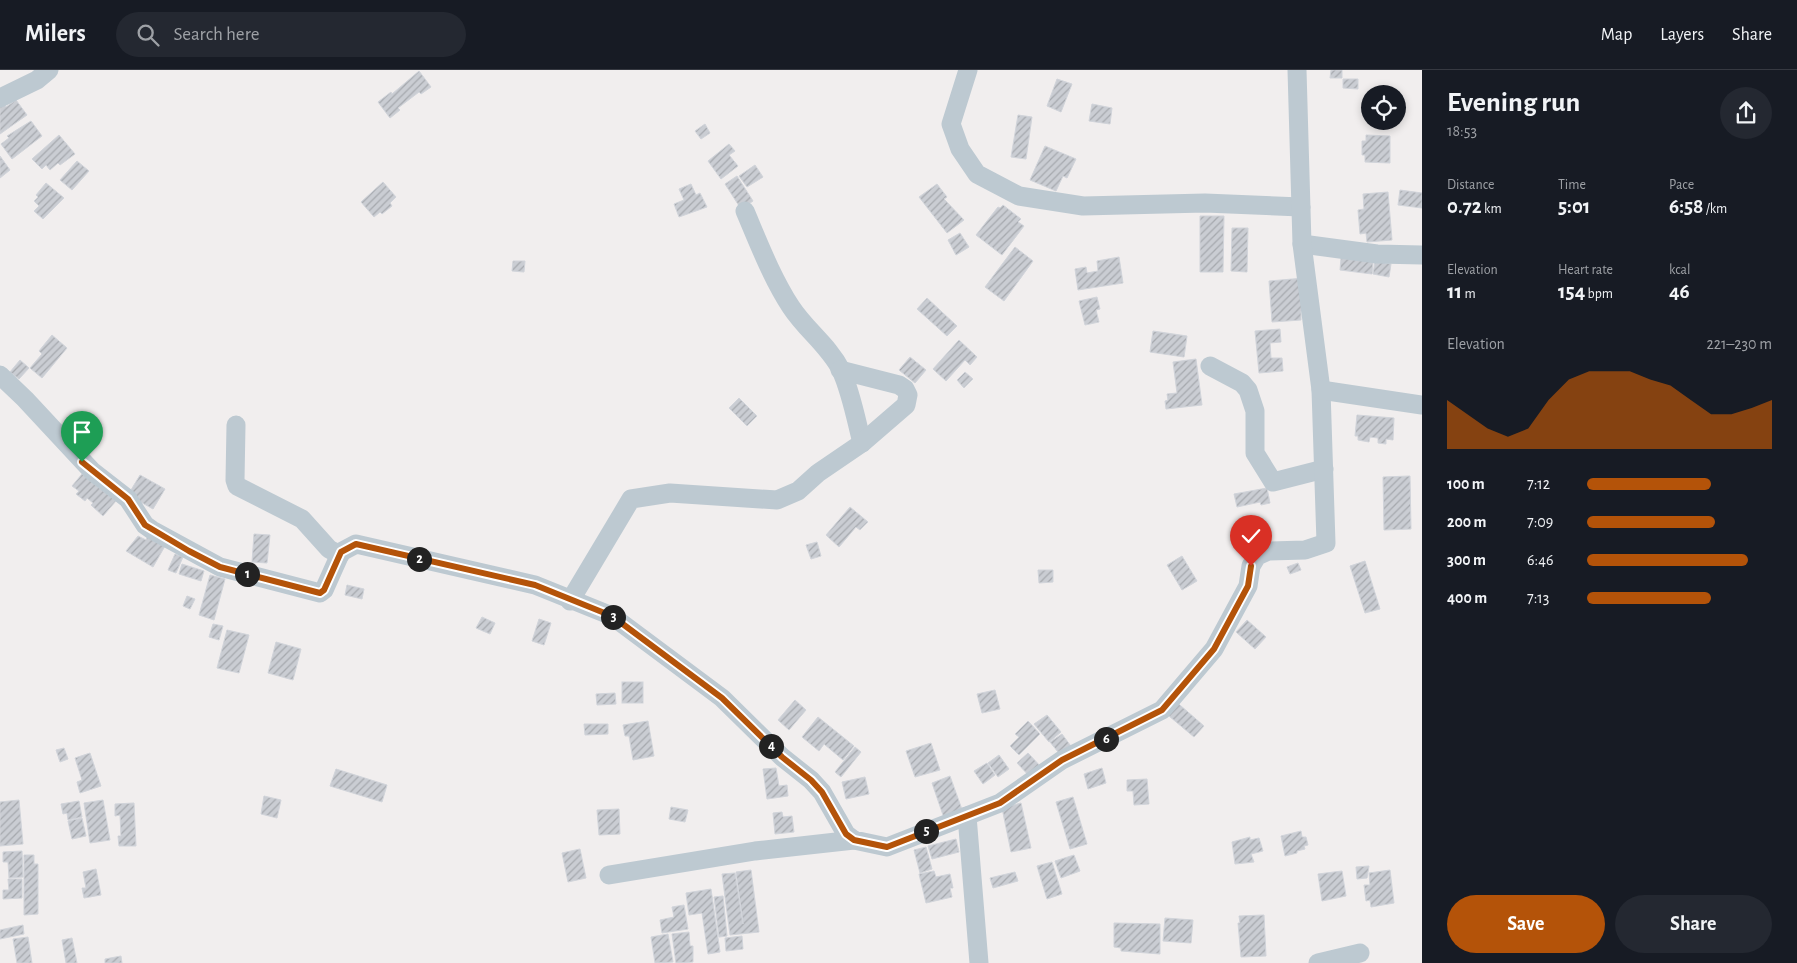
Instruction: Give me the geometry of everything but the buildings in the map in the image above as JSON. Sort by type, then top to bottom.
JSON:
[{"type":"street","points":[[0,98],[37,80],[49,70]]},
{"type":"street","points":[[968,70],[951,124],[960,148],[977,174],[1019,196],[1083,206],[1205,203],[1301,207]]},
{"type":"street","points":[[609,875],[755,851],[854,840],[887,847],[1010,798],[1062,760],[1162,710],[1214,649],[1248,586],[1251,566],[1257,556],[1268,551],[1305,550],[1326,543],[1320,390],[1302,244],[1297,70]]},
{"type":"street","points":[[745,211],[762,251],[791,307],[822,343],[840,370],[855,412],[862,443]]},
{"type":"street","points":[[1302,244],[1377,254],[1422,255]]},
{"type":"street","points":[[1210,366],[1242,383],[1248,390],[1255,411],[1255,453],[1273,482],[1324,469]]},
{"type":"street","points":[[570,601],[631,499],[670,492],[777,500],[798,490],[818,473],[862,443],[906,405],[908,395],[905,389],[899,385],[840,370]]},
{"type":"street","points":[[0,375],[26,399],[92,472],[128,499],[145,525],[220,567],[320,593],[324,590],[340,555],[347,547],[356,544],[535,585],[570,601],[612,616],[722,698],[782,757],[811,780],[835,814],[841,828],[854,840]]},
{"type":"street","points":[[1320,390],[1422,404]]},
{"type":"street","points":[[236,425],[234,480],[238,486],[302,519],[328,549],[340,555]]},
{"type":"street","points":[[967,816],[979,963]]},
{"type":"street","points":[[1318,963],[1360,953]]},
{"type":"route","points":[[82,462],[92,472],[128,499],[145,525],[220,567],[320,593],[324,590],[341,552],[347,547],[356,544],[535,585],[570,601],[592,607],[612,616],[722,698],[751,724],[782,757],[811,780],[822,792],[846,834],[854,840],[887,847],[1000,803],[1010,798],[1062,760],[1162,710],[1170,698],[1214,649],[1248,586],[1251,566]]}]
